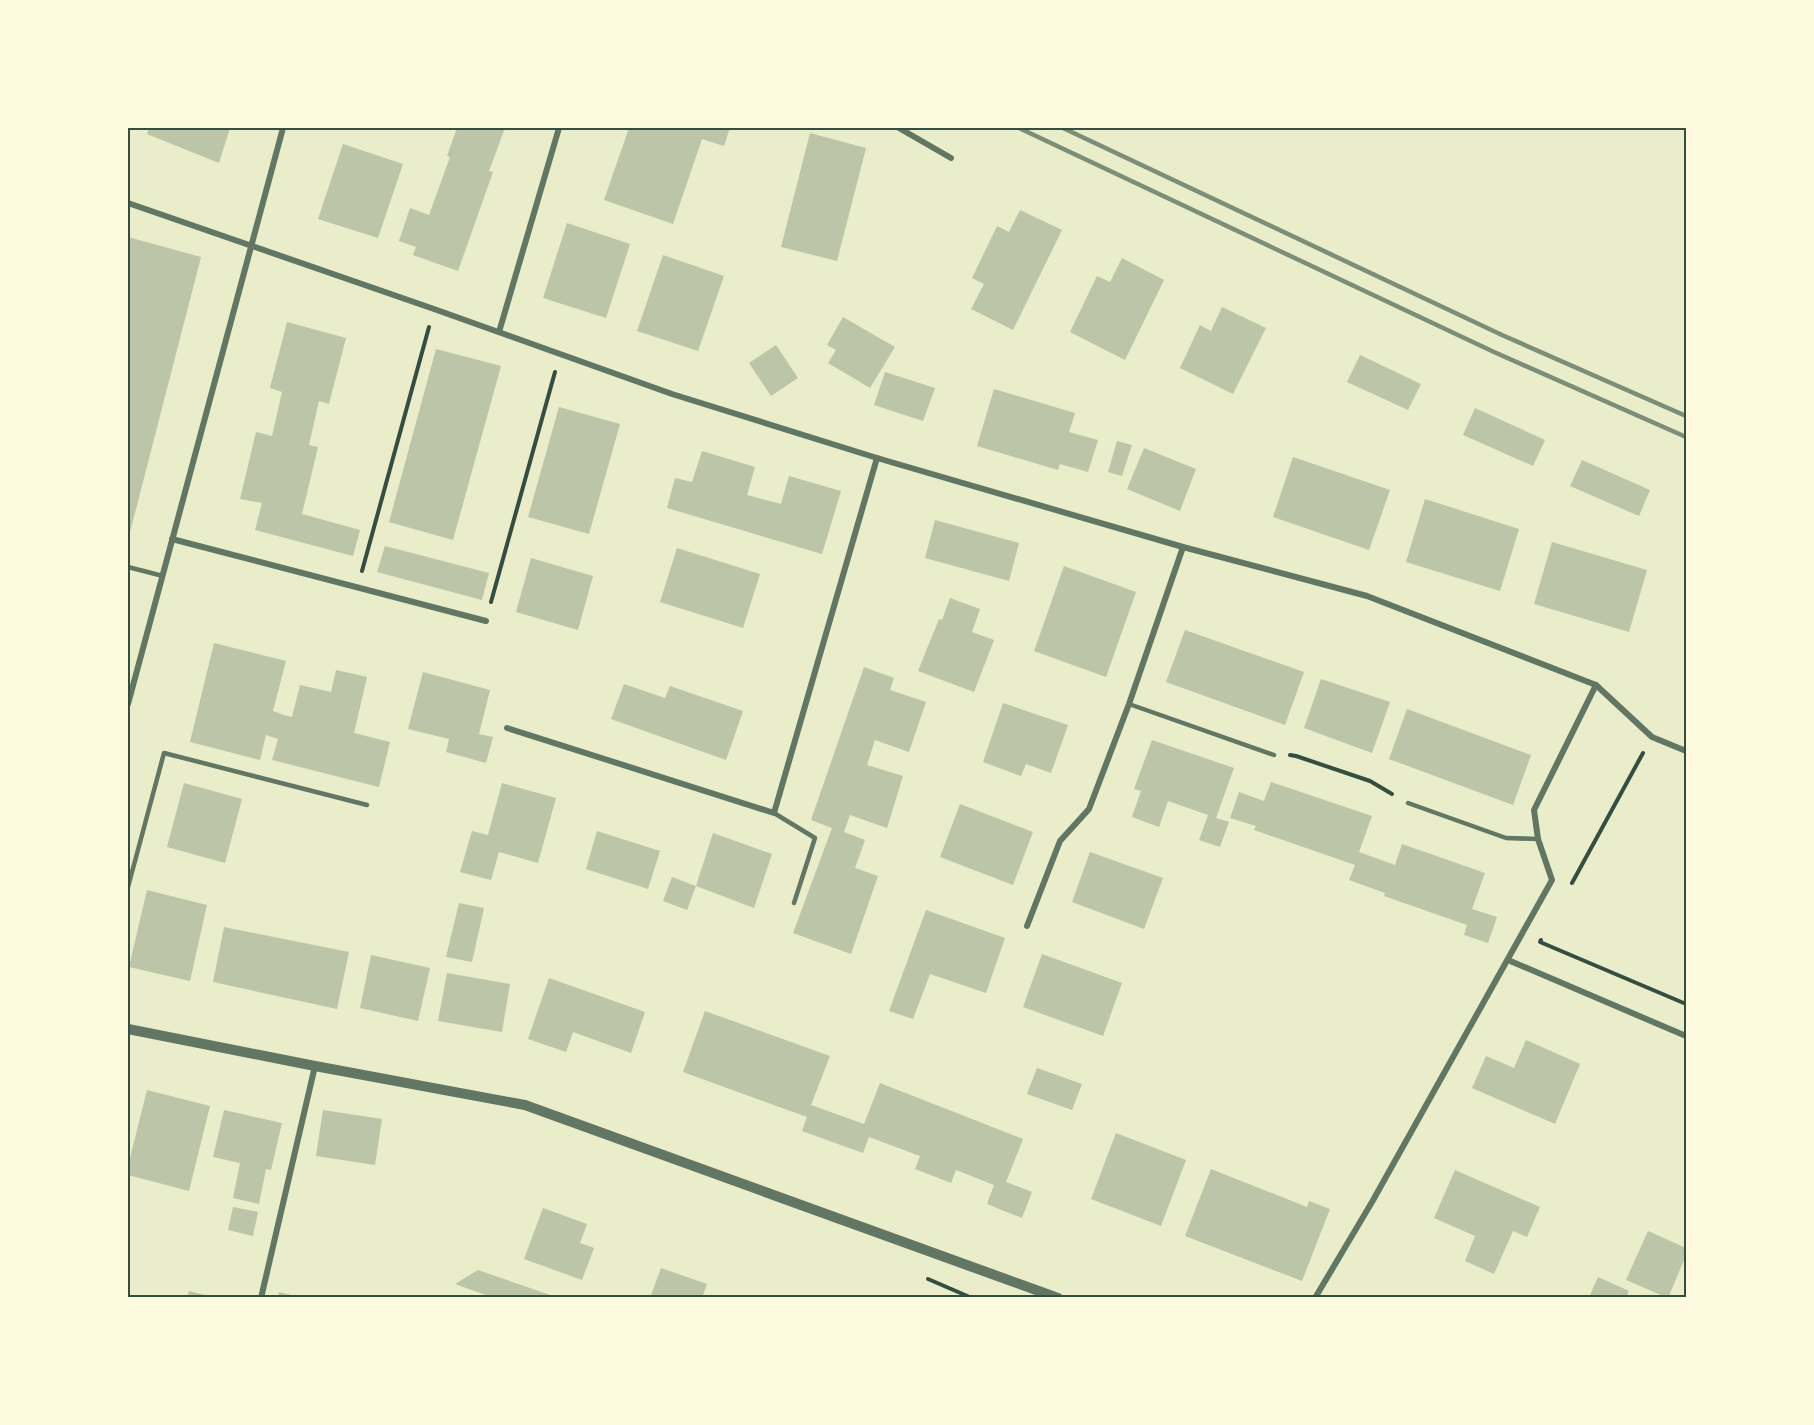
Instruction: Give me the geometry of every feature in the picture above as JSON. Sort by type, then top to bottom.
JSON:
[{"type":"street","points":[[128,704],[283,128]]},
{"type":"street","points":[[499,332],[559,128]]},
{"type":"street","points":[[899,128],[951,158]]},
{"type":"street","points":[[128,203],[672,394],[877,458],[1184,547],[1367,596],[1596,685],[1652,737],[1686,751]]},
{"type":"street","points":[[507,729],[774,813],[877,458]]},
{"type":"street","points":[[172,539],[486,621]]},
{"type":"street","points":[[1027,926],[1060,841],[1089,809],[1129,704],[1184,547]]},
{"type":"street","points":[[1315,1298],[1372,1202],[1552,880],[1538,839],[1534,810],[1596,685]]},
{"type":"street","points":[[1508,960],[1686,1036]]},
{"type":"street","points":[[128,1029],[525,1105],[1058,1298]]},
{"type":"street","points":[[261,1298],[315,1066]]},
{"type":"lane","points":[[128,567],[163,576]]},
{"type":"lane","points":[[1129,704],[1274,755]]},
{"type":"lane","points":[[128,887],[164,753],[367,805]]},
{"type":"lane","points":[[1408,803],[1506,838],[1538,839]]},
{"type":"lane","points":[[774,813],[815,838],[794,903]]},
{"type":"path","points":[[358,588],[434,309]]},
{"type":"path","points":[[486,621],[560,354]]},
{"type":"path","points":[[1568,891],[1652,737]]},
{"type":"path","points":[[1274,755],[1296,756],[1370,781],[1408,803]]},
{"type":"path","points":[[1546,932],[1540,942],[1686,1004]]},
{"type":"path","points":[[928,1279],[972,1298]]},
{"type":"building","points":[[149,128],[230,128],[219,163],[147,134]]},
{"type":"building","points":[[457,128],[505,128],[489,171],[493,172],[458,271],[413,255],[416,247],[399,241],[410,208],[429,215],[450,157],[447,156]]},
{"type":"building","points":[[629,128],[730,128],[724,146],[702,139],[673,224],[604,200]]},
{"type":"building","points":[[810,133],[866,148],[837,261],[781,247]]},
{"type":"building","points":[[343,144],[403,164],[378,238],[318,219]]},
{"type":"building","points":[[1020,210],[1062,230],[1013,330],[971,309],[984,284],[972,278],[997,226],[1009,232]]},
{"type":"building","points":[[567,223],[630,244],[606,318],[543,298]]},
{"type":"building","points":[[128,237],[201,257],[128,540]]},
{"type":"building","points":[[663,255],[724,276],[698,351],[637,331]]},
{"type":"building","points":[[1122,258],[1164,280],[1125,360],[1070,332],[1097,276],[1110,282]]},
{"type":"building","points":[[1222,307],[1266,328],[1233,394],[1180,368],[1200,325],[1211,331]]},
{"type":"building","points":[[843,317],[895,347],[870,388],[828,363],[836,350],[827,345]]},
{"type":"building","points":[[287,322],[346,338],[329,404],[319,401],[309,445],[318,447],[302,514],[360,530],[353,556],[255,530],[262,503],[240,499],[256,432],[272,436],[282,392],[270,388]]},
{"type":"building","points":[[776,345],[798,378],[771,396],[749,363]]},
{"type":"building","points":[[436,349],[501,366],[453,540],[389,522]]},
{"type":"building","points":[[1360,355],[1421,384],[1408,410],[1347,382]]},
{"type":"building","points":[[885,372],[935,388],[923,421],[874,405]]},
{"type":"building","points":[[994,389],[1075,413],[1069,432],[1098,440],[1088,472],[1060,464],[1058,470],[977,446]]},
{"type":"building","points":[[559,407],[620,424],[589,534],[528,517]]},
{"type":"building","points":[[1475,408],[1545,440],[1533,466],[1463,435]]},
{"type":"building","points":[[1117,441],[1132,445],[1122,476],[1108,472]]},
{"type":"building","points":[[1144,448],[1196,469],[1180,511],[1127,489]]},
{"type":"building","points":[[702,451],[755,467],[747,495],[781,504],[789,476],[841,491],[822,554],[667,508],[675,478],[692,482]]},
{"type":"building","points":[[1293,457],[1390,490],[1369,550],[1273,517]]},
{"type":"building","points":[[1582,460],[1650,490],[1639,516],[1570,486]]},
{"type":"building","points":[[1425,499],[1519,529],[1500,591],[1406,562]]},
{"type":"building","points":[[935,520],[1019,543],[1009,581],[925,558]]},
{"type":"building","points":[[1552,542],[1647,570],[1629,632],[1534,604]]},
{"type":"building","points":[[385,546],[489,573],[482,600],[377,572]]},
{"type":"building","points":[[677,548],[760,574],[743,628],[660,602]]},
{"type":"building","points":[[531,558],[593,576],[578,630],[516,612]]},
{"type":"building","points":[[1064,566],[1136,592],[1106,677],[1034,651]]},
{"type":"building","points":[[950,598],[980,609],[972,632],[994,640],[974,692],[918,671]]},
{"type":"building","points":[[1185,630],[1304,672],[1285,725],[1166,682]]},
{"type":"building","points":[[214,643],[286,661],[273,711],[292,717],[300,685],[331,692],[336,670],[367,677],[354,733],[390,742],[379,787],[272,760],[278,739],[266,735],[260,760],[190,742]]},
{"type":"building","points":[[864,667],[894,678],[890,690],[926,702],[909,752],[875,740],[867,765],[903,776],[887,828],[850,815],[844,832],[865,840],[855,868],[878,876],[851,954],[793,933],[832,828],[811,820]]},
{"type":"building","points":[[423,672],[490,690],[479,734],[493,737],[486,763],[446,752],[449,739],[408,729]]},
{"type":"building","points":[[1321,679],[1390,702],[1372,753],[1304,728]]},
{"type":"building","points":[[624,684],[665,698],[670,686],[743,711],[726,760],[611,719]]},
{"type":"building","points":[[1003,703],[1068,725],[1051,773],[1026,764],[1021,776],[983,762]]},
{"type":"building","points":[[1407,709],[1531,755],[1513,805],[1389,759]]},
{"type":"building","points":[[1152,740],[1234,768],[1216,818],[1229,822],[1220,847],[1199,840],[1208,815],[1168,801],[1159,827],[1132,817],[1141,791],[1134,789]]},
{"type":"building","points":[[1271,782],[1372,816],[1359,852],[1395,865],[1402,844],[1485,873],[1472,909],[1497,917],[1488,943],[1464,935],[1467,925],[1384,896],[1385,893],[1349,880],[1355,865],[1254,830],[1256,826],[1230,818],[1239,792],[1264,801]]},
{"type":"building","points":[[184,783],[242,799],[225,863],[167,847]]},
{"type":"building","points":[[502,783],[556,798],[538,863],[499,852],[491,880],[460,872],[472,831],[488,835]]},
{"type":"building","points":[[960,804],[1033,832],[1013,885],[940,857]]},
{"type":"building","points":[[597,831],[660,851],[648,889],[586,869]]},
{"type":"building","points":[[713,833],[772,854],[754,908],[696,886]]},
{"type":"building","points":[[1090,852],[1163,878],[1144,929],[1072,902]]},
{"type":"building","points":[[672,877],[696,886],[687,910],[663,901]]},
{"type":"building","points":[[147,890],[207,905],[190,981],[129,967]]},
{"type":"building","points":[[459,903],[484,908],[472,962],[446,957]]},
{"type":"building","points":[[926,910],[1005,938],[986,993],[930,974],[913,1019],[889,1011]]},
{"type":"building","points":[[224,927],[349,952],[337,1009],[213,982]]},
{"type":"building","points":[[1042,954],[1122,983],[1103,1036],[1023,1007]]},
{"type":"building","points":[[371,955],[430,968],[418,1021],[360,1008]]},
{"type":"building","points":[[447,973],[510,984],[502,1032],[438,1021]]},
{"type":"building","points":[[549,978],[645,1012],[631,1053],[573,1032],[566,1052],[528,1039]]},
{"type":"building","points":[[705,1011],[830,1056],[811,1105],[864,1124],[880,1083],[1023,1139],[1006,1182],[1032,1192],[1022,1218],[987,1204],[994,1185],[956,1170],[951,1183],[915,1169],[920,1156],[869,1137],[863,1153],[802,1131],[807,1117],[683,1072]]},
{"type":"building","points":[[1526,1040],[1580,1064],[1555,1124],[1472,1088],[1486,1056],[1514,1068]]},
{"type":"building","points":[[1037,1068],[1082,1084],[1072,1110],[1027,1094]]},
{"type":"building","points":[[147,1090],[210,1106],[189,1191],[128,1175],[128,1166]]},
{"type":"building","points":[[224,1110],[282,1123],[271,1170],[266,1169],[259,1204],[233,1198],[240,1163],[213,1157]]},
{"type":"building","points":[[323,1110],[382,1119],[375,1165],[316,1156]]},
{"type":"building","points":[[1116,1133],[1186,1160],[1161,1226],[1091,1199]]},
{"type":"building","points":[[1211,1169],[1307,1207],[1309,1201],[1330,1209],[1302,1281],[1185,1236]]},
{"type":"building","points":[[1455,1170],[1540,1207],[1527,1237],[1513,1231],[1494,1274],[1465,1261],[1475,1236],[1434,1218]]},
{"type":"building","points":[[233,1207],[258,1212],[253,1236],[228,1230]]},
{"type":"building","points":[[543,1208],[587,1224],[580,1243],[594,1248],[582,1280],[524,1259]]},
{"type":"building","points":[[1648,1231],[1686,1248],[1686,1255],[1668,1298],[1626,1280]]},
{"type":"building","points":[[661,1268],[707,1284],[702,1298],[650,1298]]},
{"type":"building","points":[[478,1270],[556,1298],[494,1298],[455,1284]]},
{"type":"building","points":[[1598,1277],[1629,1291],[1626,1298],[1589,1297]]},
{"type":"building","points":[[189,1291],[213,1297],[213,1298],[187,1298]]},
{"type":"building","points":[[279,1292],[299,1297],[278,1298]]},
{"type":"railway","points":[[1019,128],[1494,352],[1686,437]]},
{"type":"railway","points":[[1063,128],[1502,335],[1686,416]]}]
